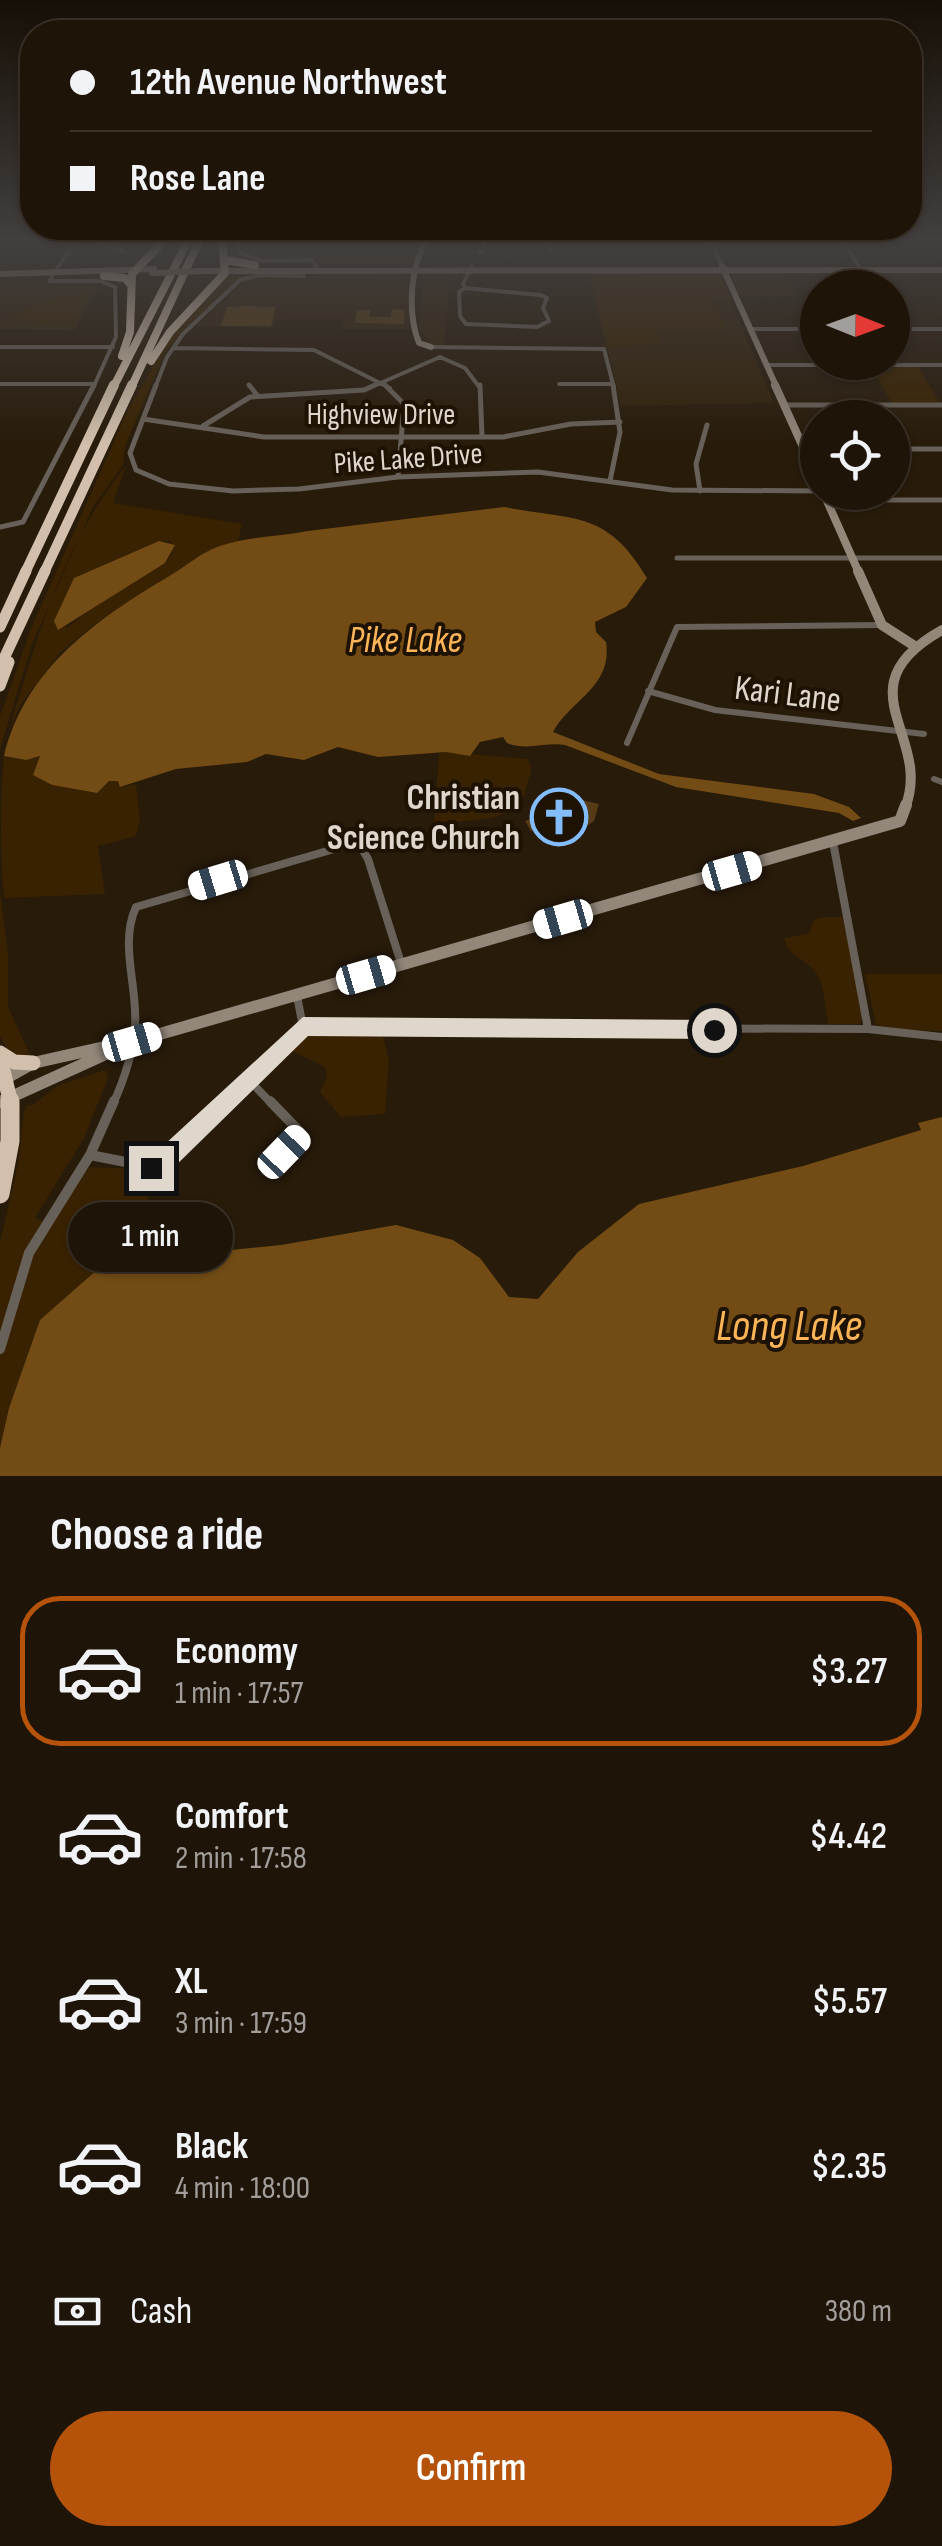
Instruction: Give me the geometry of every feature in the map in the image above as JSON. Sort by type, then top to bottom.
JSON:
[{"type":"highway","points":[[114,388],[114,376],[129,335],[130,308]]},
{"type":"highway","points":[[0,627],[154,308]]},
{"type":"highway","points":[[0,667],[168,308]]},
{"type":"highway","points":[[125,400],[190,308]]},
{"type":"highway","points":[[0,686],[42,575]]},
{"type":"highway","points":[[0,1056],[33,1063]]},
{"type":"highway","points":[[0,1056],[10,1145],[0,1194]]},
{"type":"street","points":[[0,527],[18,526],[94,384],[113,347],[117,308]]},
{"type":"street","points":[[172,348],[212,308]]},
{"type":"street","points":[[413,308],[412,330],[421,344],[431,347],[602,348],[622,446],[610,481]]},
{"type":"street","points":[[460,308],[466,324],[537,327],[549,322],[543,308]]},
{"type":"street","points":[[741,308],[800,441]]},
{"type":"street","points":[[750,329],[800,329]]},
{"type":"street","points":[[910,329],[942,329]]},
{"type":"street","points":[[0,347],[113,347]]},
{"type":"street","points":[[172,348],[303,348],[329,355],[382,383],[402,399],[398,477]]},
{"type":"street","name":"Pike Lake Drive","points":[[172,348],[130,454],[132,465],[150,478],[169,484],[276,490],[398,477],[538,472],[700,491],[800,494]]},
{"type":"street","points":[[202,427],[232,405],[258,396],[348,393],[440,358],[465,368],[480,383],[482,437]]},
{"type":"street","points":[[766,365],[942,365]]},
{"type":"street","points":[[0,384],[94,384]]},
{"type":"street","points":[[250,384],[258,396]]},
{"type":"street","points":[[559,384],[611,384]]},
{"type":"street","points":[[784,405],[942,404]]},
{"type":"street","name":"Highview Drive","points":[[144,419],[172,419],[250,436],[402,437],[515,436],[571,424],[620,422]]},
{"type":"street","points":[[700,491],[696,464],[707,425]]},
{"type":"street","points":[[910,450],[942,449]]},
{"type":"street","name":"Pike Lake Drive","points":[[910,499],[942,500]]},
{"type":"street","points":[[829,510],[882,625],[913,646]]},
{"type":"street","points":[[677,558],[942,558]]},
{"type":"street","points":[[627,743],[677,627],[882,625]]},
{"type":"street","points":[[908,697],[903,667],[913,646],[942,630]]},
{"type":"street","name":"Kari Lane","points":[[648,691],[715,710],[921,728]]},
{"type":"street","points":[[921,728],[929,748]]},
{"type":"street","points":[[3,1080],[33,1063],[132,1042],[890,826],[924,802],[938,780],[934,763]]},
{"type":"street","points":[[363,847],[378,840]]},
{"type":"street","points":[[0,1349],[29,1253],[90,1155],[117,1100],[135,1026],[128,924],[136,907],[346,842],[358,842],[363,847],[401,965]]},
{"type":"street","points":[[832,842],[868,1029]]},
{"type":"street","points":[[296,995],[303,1026]]},
{"type":"street","points":[[90,1155],[156,1168],[303,1026],[868,1029],[942,1037]]},
{"type":"street","points":[[6,1100],[132,1042]]},
{"type":"street","points":[[249,1080],[302,1134],[266,1171]]},
{"type":"shaded area","points":[[0,308],[87,308],[75,330],[0,329]]},
{"type":"shaded area","points":[[83,308],[78,320],[66,325],[8,322],[27,309]]},
{"type":"shaded area","points":[[196,308],[208,308],[166,350],[125,446],[123,465],[93,507],[32,644],[0,749],[0,716],[32,626],[128,410],[174,330]]},
{"type":"shaded area","points":[[216,308],[408,308],[409,329],[342,329],[344,320],[338,319],[275,320],[272,328],[197,326]]},
{"type":"shaded area","points":[[421,308],[448,308],[444,345],[430,345],[419,330]]},
{"type":"shaded area","points":[[597,308],[718,308],[726,330],[657,330],[660,340],[652,344],[607,347]]},
{"type":"shaded area","points":[[718,308],[733,308],[774,403],[621,406],[607,347],[616,346],[620,330],[726,330]]},
{"type":"shaded area","points":[[910,366],[918,366],[940,403],[890,400],[879,380],[910,380]]},
{"type":"shaded area","points":[[126,466],[113,503],[242,524],[238,541],[214,548],[94,625],[60,653],[20,706],[9,731],[54,593],[105,495]],"holes":[[[159,541],[171,541],[172,554],[165,563],[101,601],[68,627],[57,625],[74,578]]]},
{"type":"shaded area","points":[[439,754],[527,759],[531,771],[522,800],[513,809],[489,818],[434,823]]},
{"type":"shaded area","points":[[4,756],[26,760],[41,756],[33,775],[52,785],[96,793],[109,781],[119,780],[121,787],[136,784],[140,820],[136,836],[98,846],[105,894],[4,898]]},
{"type":"shaded area","points":[[0,891],[8,954],[8,1007],[31,1057],[11,1052],[0,1035]]},
{"type":"shaded area","points":[[843,917],[863,1014],[860,1024],[828,1024],[816,972],[792,953],[784,938],[808,934],[815,919]]},
{"type":"shaded area","points":[[865,974],[942,974],[942,1031],[889,1030],[876,1024]]},
{"type":"shaded area","points":[[315,1033],[382,1033],[389,1060],[385,1114],[341,1117],[320,1092],[327,1076],[325,1067],[287,1049]]},
{"type":"shaded area","points":[[105,1070],[108,1078],[84,1138],[35,1218],[53,1224],[81,1176],[91,1167],[138,1169],[149,1180],[144,1191],[168,1233],[169,1256],[130,1250],[107,1261],[41,1320],[9,1408],[0,1448],[0,1242],[19,1160],[24,1111],[57,1086]]},
{"type":"water","name":"Pike Lake","points":[[504,507],[569,517],[602,529],[632,556],[647,578],[626,607],[595,622],[596,632],[606,642],[603,671],[553,732],[659,774],[814,794],[849,807],[861,818],[853,821],[839,813],[676,787],[565,745],[522,746],[507,743],[503,737],[480,742],[470,756],[446,752],[378,757],[338,747],[304,760],[266,754],[247,762],[176,769],[120,787],[118,781],[109,781],[97,793],[52,785],[33,775],[40,756],[26,760],[4,756],[29,697],[68,649],[117,609],[211,550],[251,539]]},
{"type":"water","points":[[159,541],[175,545],[165,563],[58,630],[54,621],[74,578]]},
{"type":"water","name":"Long Lake","points":[[942,1117],[942,1476],[0,1476],[0,1448],[9,1408],[40,1320],[107,1261],[129,1250],[170,1256],[281,1245],[396,1225],[453,1240],[480,1258],[509,1297],[538,1299],[578,1252],[639,1204],[803,1166],[921,1130],[918,1123]]},
{"type":"building","points":[[227,308],[276,308],[271,326],[221,326]]},
{"type":"building","points":[[392,309],[405,310],[404,324],[355,323],[357,310],[371,310],[369,317],[391,317]]},
{"type":"building","name":"Christian Science Church","points":[[578,799],[599,804],[594,821],[579,832],[569,827],[550,837],[544,831],[531,831],[525,821]]},
{"type":"place","name":"Christian Science Church","points":[[559,817]]},
{"type":"route","points":[[151,1168],[156,1168],[303,1026],[714,1030]]}]
